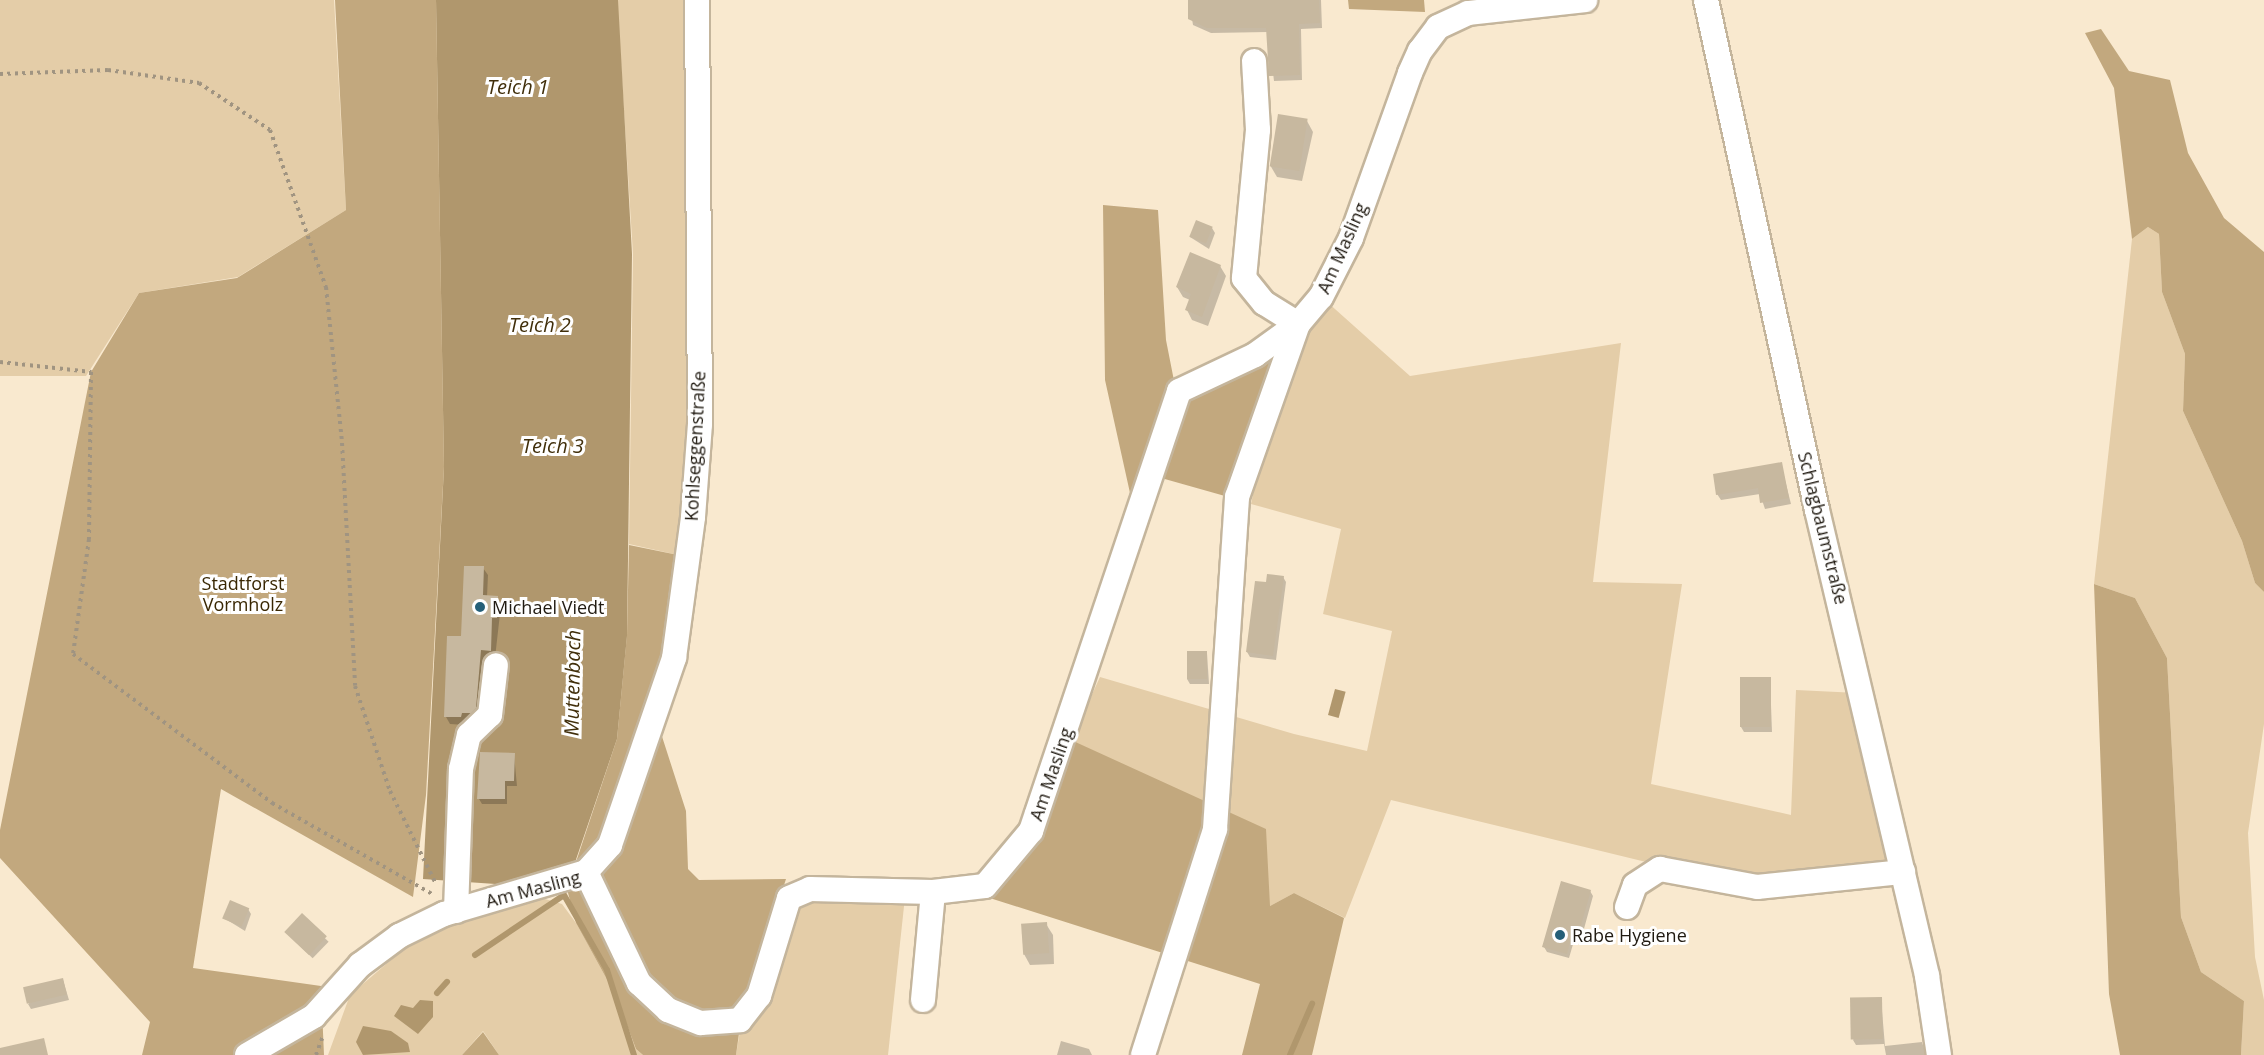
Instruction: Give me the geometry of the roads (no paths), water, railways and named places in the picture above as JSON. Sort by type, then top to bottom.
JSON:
[{"type":"street","name":"Kohlseggenstraße","points":[[586,872],[610,845],[674,658],[693,517],[699,424],[697,0]]},
{"type":"street","name":"Am Masling","points":[[247,1055],[314,1016],[360,965],[399,936],[456,910],[586,872],[639,983],[668,1010],[701,1023],[740,1020],[759,996],[789,898],[810,889],[933,892],[985,886],[1031,831],[1111,602],[1179,391],[1255,355],[1298,324],[1321,297],[1351,238],[1410,73],[1420,51],[1438,27],[1468,13],[1585,0]]},
{"type":"street","name":"Schlagbaumstraße","points":[[1706,0],[1815,499],[1927,976],[1939,1055]]},
{"type":"street","points":[[1143,1055],[1215,829],[1238,497],[1298,324],[1264,303],[1244,278],[1258,130],[1254,61]]},
{"type":"street","points":[[456,910],[461,770],[469,735],[490,716],[496,665]]},
{"type":"street","points":[[1627,908],[1635,885],[1660,869],[1757,887],[1903,872]]},
{"type":"street","points":[[923,1000],[933,892]]},
{"type":"water","points":[[436,0],[618,0],[632,254],[627,636],[617,739],[566,889],[423,879],[444,467]]},
{"type":"water","points":[[1335,689],[1346,692],[1339,718],[1328,715]]},
{"type":"water","points":[[420,1000],[433,1001],[433,1017],[418,1034],[394,1016],[401,1005],[413,1008]]},
{"type":"water","points":[[363,1026],[391,1031],[408,1043],[410,1052],[363,1055],[356,1042]]},
{"type":"waterway","name":"Muttenbach","points":[[475,955],[564,895],[607,970],[634,1055]]},
{"type":"waterway","points":[[437,993],[447,982]]},
{"type":"waterway","points":[[1290,1055],[1312,1004]]},
{"type":"place","name":"Michael Viedt","points":[[480,607]]},
{"type":"place","name":"Rabe Hygiene","points":[[1560,935]]},
{"type":"water label","name":"Teich 1","points":[[518,86]]},
{"type":"water label","name":"Teich 2","points":[[540,324]]},
{"type":"water label","name":"Teich 3","points":[[553,445]]},
{"type":"park label","name":"Stadtforst Vormholz","points":[[243,594]]}]
